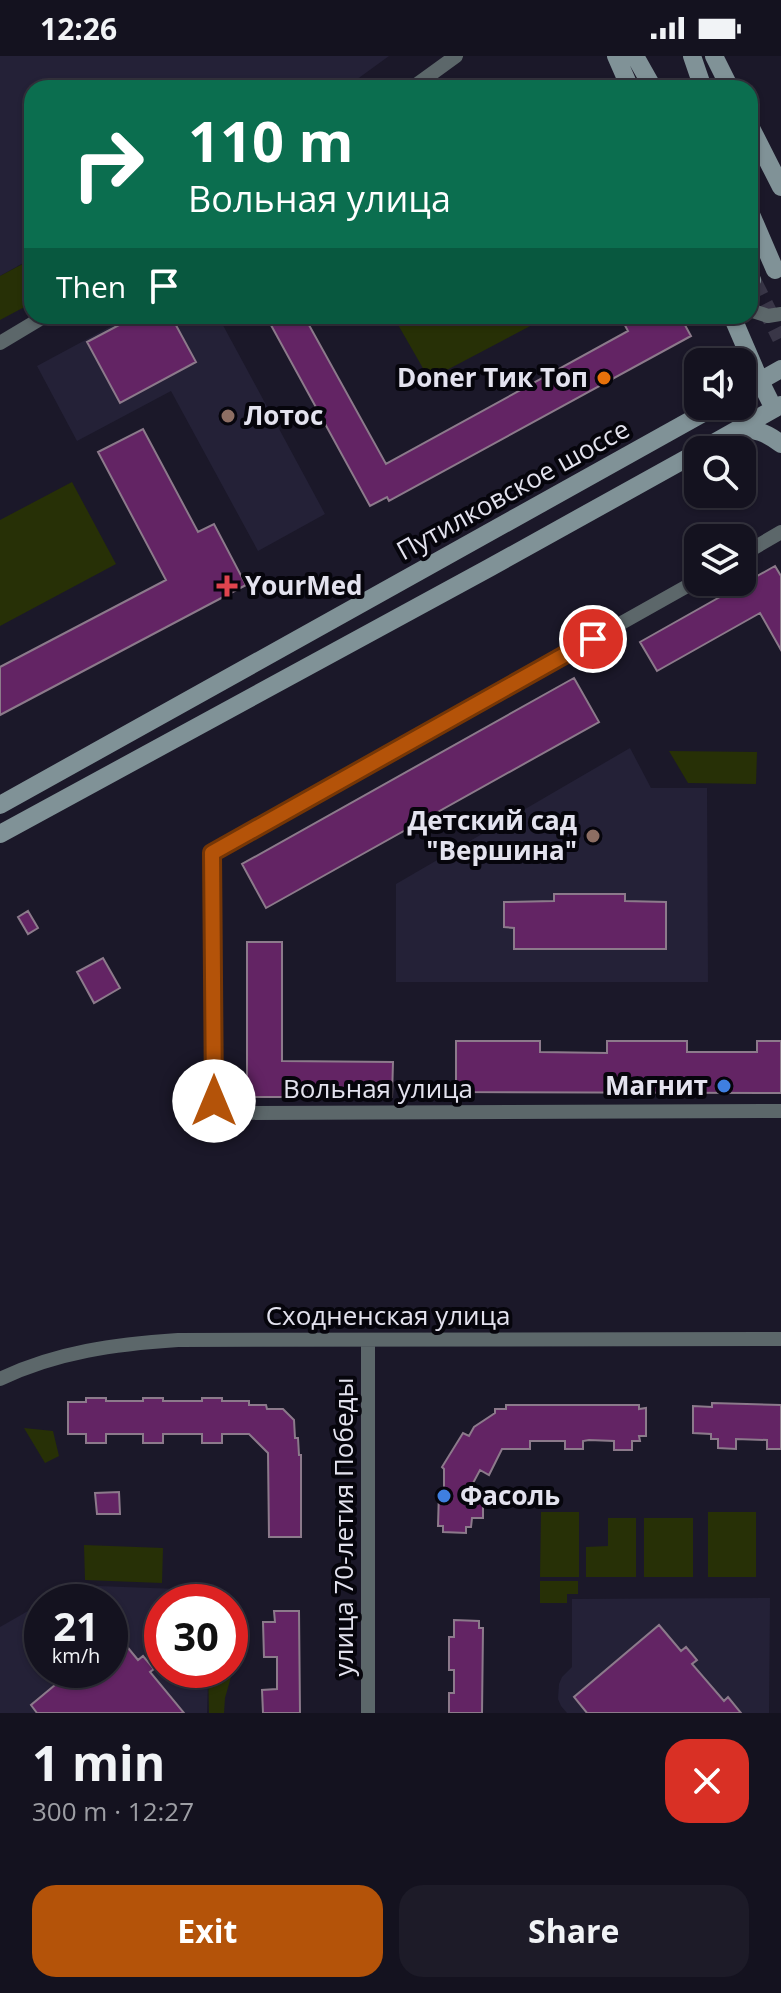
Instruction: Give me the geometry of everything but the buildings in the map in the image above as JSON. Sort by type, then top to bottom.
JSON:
[{"type":"main road","points":[[616,56],[626,80]]},
{"type":"main road","points":[[635,56],[648,80]]},
{"type":"main road","points":[[692,56],[700,80]]},
{"type":"main road","points":[[714,56],[726,80]]},
{"type":"main road","points":[[758,142],[781,187]]},
{"type":"main road","points":[[758,231],[775,270]]},
{"type":"main road","points":[[726,436],[778,407],[760,381],[735,324]]},
{"type":"main road","points":[[756,383],[781,369]]},
{"type":"main road","name":"Путилковское шоссе","points":[[0,805],[691,420]]},
{"type":"main road","points":[[733,432],[746,429],[756,431],[768,434],[781,444]]},
{"type":"main road","points":[[0,834],[684,460]]},
{"type":"street","points":[[423,80],[456,56]]},
{"type":"street","points":[[758,313],[768,316],[781,314]]},
{"type":"street","points":[[0,343],[32,324]]},
{"type":"street","points":[[756,547],[781,532]]},
{"type":"street","name":"Вольная улица","points":[[684,588],[212,853],[214,1101],[219,1113],[781,1111]]},
{"type":"street","name":"Сходненская улица","points":[[0,1379],[47,1360],[85,1351],[178,1340],[781,1339]]},
{"type":"street","name":"улица 70-летия Победы","points":[[368,1340],[368,1713]]},
{"type":"shaded area","points":[[0,56],[389,56],[356,80],[24,80],[24,262],[0,276]]},
{"type":"shaded area","name":"Лотос","points":[[115,324],[222,324],[325,514],[258,551],[171,391],[77,441],[37,366]]},
{"type":"shaded area","name":"Детский сад \"Вершина\"","points":[[630,748],[651,788],[707,788],[708,982],[396,982],[396,884]]},
{"type":"shaded area","points":[[128,1587],[144,1588],[144,1688],[208,1688],[207,1713],[0,1713],[0,1627],[24,1613],[24,1688],[128,1688]]},
{"type":"shaded area","points":[[770,1598],[769,1713],[567,1713],[561,1706],[559,1684],[572,1667],[572,1599]]},
{"type":"green space","points":[[24,263],[24,307],[0,320],[0,276]]},
{"type":"green space","points":[[398,324],[534,324],[445,371],[424,370]]},
{"type":"green space","points":[[72,482],[116,564],[0,626],[0,520]]},
{"type":"green space","points":[[669,751],[757,752],[756,784],[688,783]]},
{"type":"green space","points":[[24,1428],[53,1431],[59,1456],[45,1463]]},
{"type":"green space","points":[[541,1512],[579,1512],[579,1577],[540,1577]]},
{"type":"green space","points":[[708,1512],[756,1512],[756,1577],[708,1577]]},
{"type":"green space","points":[[608,1518],[636,1518],[636,1577],[586,1577],[586,1547],[608,1546]]},
{"type":"green space","points":[[644,1518],[693,1518],[693,1577],[644,1577]]},
{"type":"green space","points":[[84,1545],[163,1548],[162,1583],[85,1580]]},
{"type":"green space","points":[[540,1581],[578,1581],[578,1594],[567,1594],[567,1603],[540,1603]]},
{"type":"green space","points":[[208,1688],[228,1688],[224,1713],[209,1713]]},
{"type":"tunnel","points":[[758,292],[781,338]]},
{"type":"place","name":"Doner Тик Топ","points":[[604,378]]},
{"type":"place","name":"Лотос","points":[[228,416]]},
{"type":"place","name":"YourMed","points":[[227,586]]},
{"type":"place","name":"Детский сад \"Вершина\"","points":[[593,836]]},
{"type":"place","name":"Магнит","points":[[724,1086]]},
{"type":"place","name":"Фасоль","points":[[444,1496]]},
{"type":"route","points":[[214,1101],[212,853],[593,639]]}]
